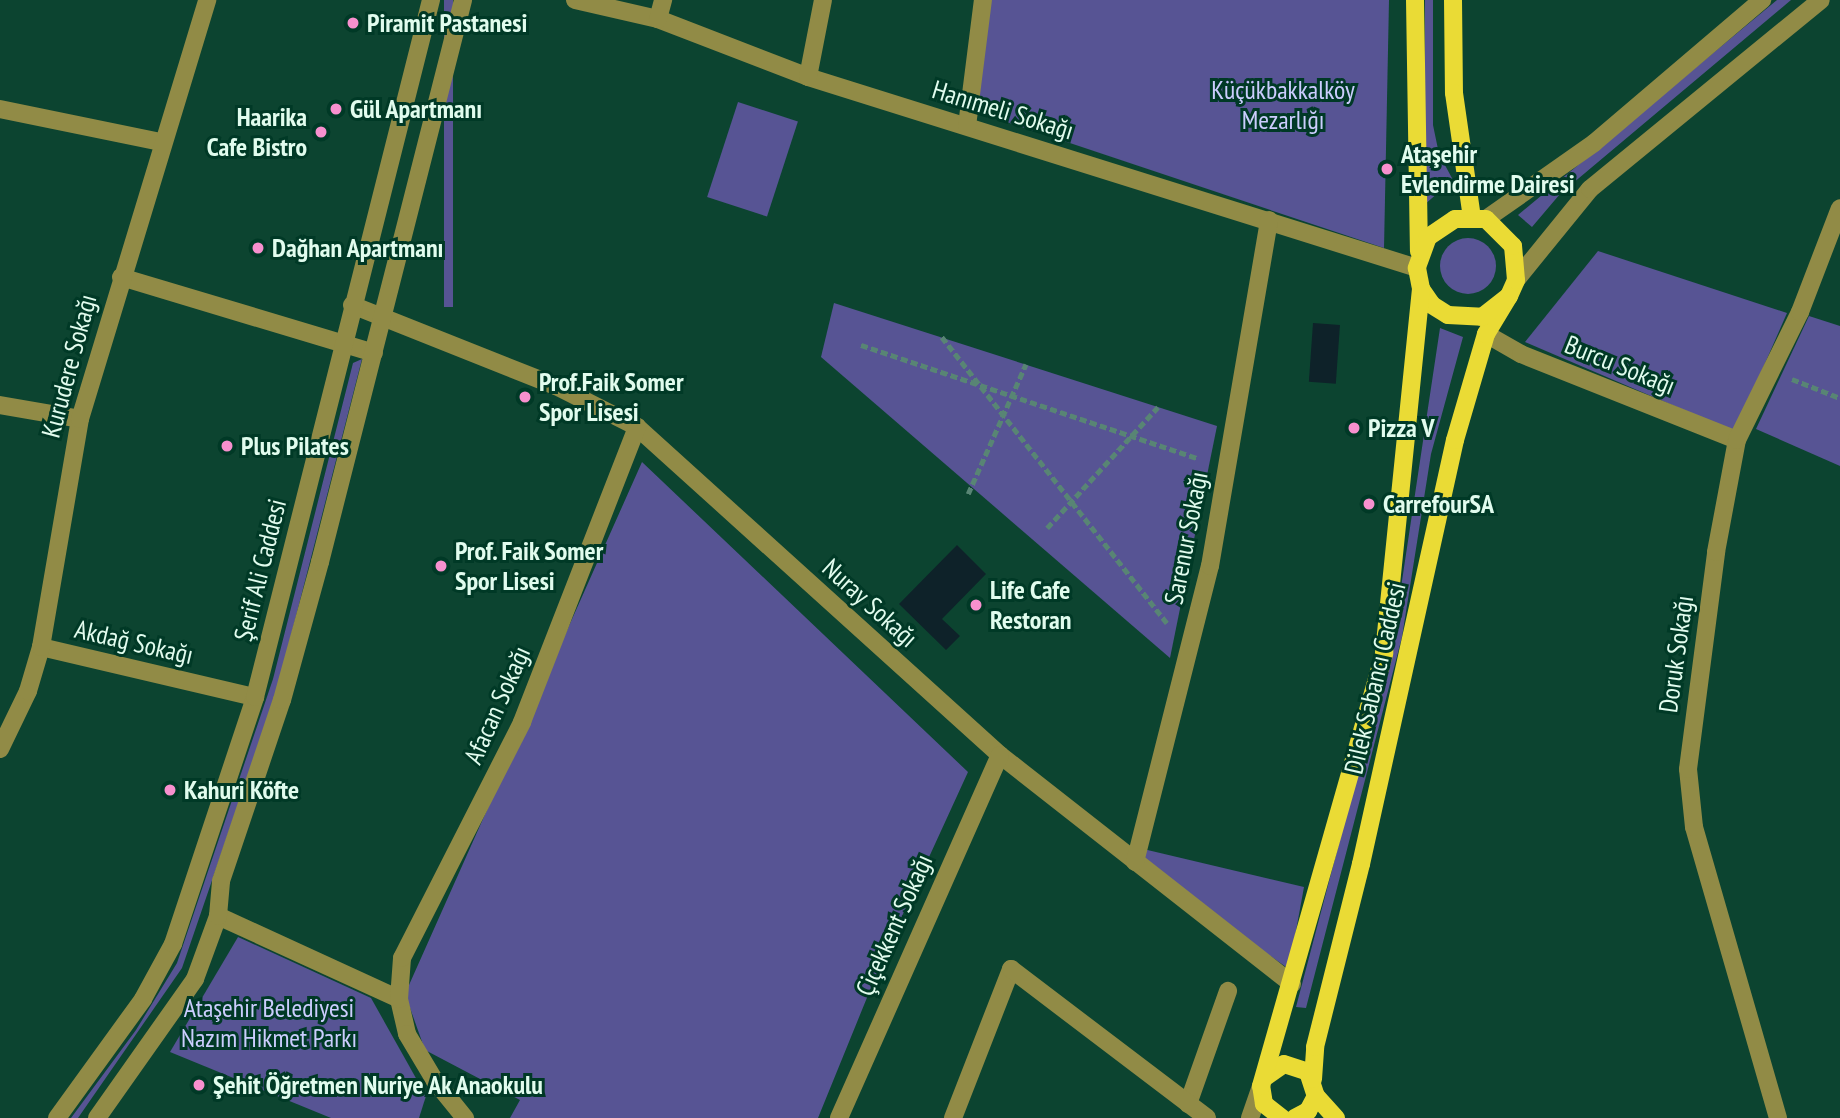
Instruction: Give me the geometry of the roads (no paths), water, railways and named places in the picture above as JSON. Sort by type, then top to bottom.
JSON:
[{"type":"main road","name":"Dilek Sabancı Caddesi","points":[[1263,1082],[1292,984],[1313,891],[1384,653],[1421,289],[1418,260],[1415,0]]},
{"type":"main road","points":[[1421,289],[1432,305],[1465,319],[1482,317],[1513,288],[1513,246],[1479,218],[1454,93],[1453,0]]},
{"type":"main road","points":[[1418,260],[1440,226],[1479,218]]},
{"type":"main road","name":"Dilek Sabancı Caddesi","points":[[1315,1088],[1324,1007],[1361,864],[1455,440],[1486,334],[1513,288]]},
{"type":"main road","points":[[1282,1118],[1264,1104],[1263,1082],[1276,1067],[1293,1064],[1315,1088],[1336,1118]]},
{"type":"main road","points":[[1295,1118],[1308,1111],[1315,1088]]},
{"type":"street","name":"Kurudere Sokağı","points":[[0,749],[29,691],[41,647],[80,419],[161,142],[207,0]]},
{"type":"street","name":"Şerif Ali Caddesi","points":[[57,1118],[143,999],[173,944],[255,697],[431,0]]},
{"type":"street","name":"Şerif Ali Caddesi","points":[[97,1118],[195,979],[218,916],[221,881],[282,700],[374,353],[463,0]]},
{"type":"street","name":"Hanımeli Sokağı","points":[[575,0],[658,19],[808,76],[1269,220],[1418,260]]},
{"type":"street","points":[[658,19],[663,0]]},
{"type":"street","points":[[808,76],[823,0]]},
{"type":"street","points":[[967,126],[983,0]]},
{"type":"street","points":[[1479,218],[1594,143],[1762,0]]},
{"type":"street","points":[[1513,288],[1590,189],[1821,0]]},
{"type":"street","points":[[0,108],[161,142]]},
{"type":"street","name":"Doruk Sokağı","points":[[1778,1118],[1694,827],[1688,769],[1716,552],[1737,440],[1800,312],[1840,208]]},
{"type":"street","name":"Sarenur Sokağı","points":[[1135,862],[1210,566],[1269,220]]},
{"type":"street","points":[[121,277],[374,353]]},
{"type":"street","name":"Nuray Sokağı","points":[[352,305],[383,315],[556,386],[637,427],[1000,755],[1292,984]]},
{"type":"street","name":"Burcu Sokağı","points":[[1486,334],[1521,354],[1737,440]]},
{"type":"street","points":[[0,405],[80,419]]},
{"type":"street","name":"Afacan Sokağı","points":[[465,1118],[435,1081],[407,1034],[399,999],[402,958],[522,722],[637,427]]},
{"type":"street","name":"Akdağ Sokağı","points":[[41,647],[255,697]]},
{"type":"street","name":"Çiçekkent Sokağı","points":[[839,1118],[1000,755]]},
{"type":"street","points":[[218,916],[399,999]]},
{"type":"street","points":[[953,1118],[1011,969],[1207,1118]]},
{"type":"street","points":[[1188,1104],[1228,990]]},
{"type":"street","points":[[1250,1118],[1263,1082]]},
{"type":"water","points":[[1313,323],[1340,325],[1336,384],[1309,382]]},
{"type":"water","points":[[957,545],[986,574],[942,619],[960,636],[946,650],[899,604]]},
{"type":"place","name":"Piramit Pastanesi","points":[[353,23]]},
{"type":"place","name":"Gül Apartmanı","points":[[336,109]]},
{"type":"place","name":"Haarika Cafe Bistro","points":[[321,132]]},
{"type":"place","name":"Ataşehir Evlendirme Dairesi","points":[[1387,169]]},
{"type":"place","name":"Dağhan Apartmanı","points":[[258,248]]},
{"type":"place","name":"Prof.Faik Somer Spor Lisesi","points":[[525,397]]},
{"type":"place","name":"Pizza V","points":[[1354,428]]},
{"type":"place","name":"Plus Pilates","points":[[227,446]]},
{"type":"place","name":"CarrefourSA","points":[[1369,504]]},
{"type":"place","name":"Prof. Faik Somer Spor Lisesi","points":[[441,566]]},
{"type":"place","name":"Life Cafe Restoran","points":[[976,605]]},
{"type":"place","name":"Kahuri Köfte","points":[[170,790]]},
{"type":"place","name":"Şehit Öğretmen Nuriye Ak Anaokulu","points":[[199,1085]]},
{"type":"park label","name":"Küçükbakkalköy Mezarlığı","points":[[1283,105]]},
{"type":"park label","name":"Ataşehir Belediyesi Nazım Hikmet Parkı","points":[[269,1023]]}]
